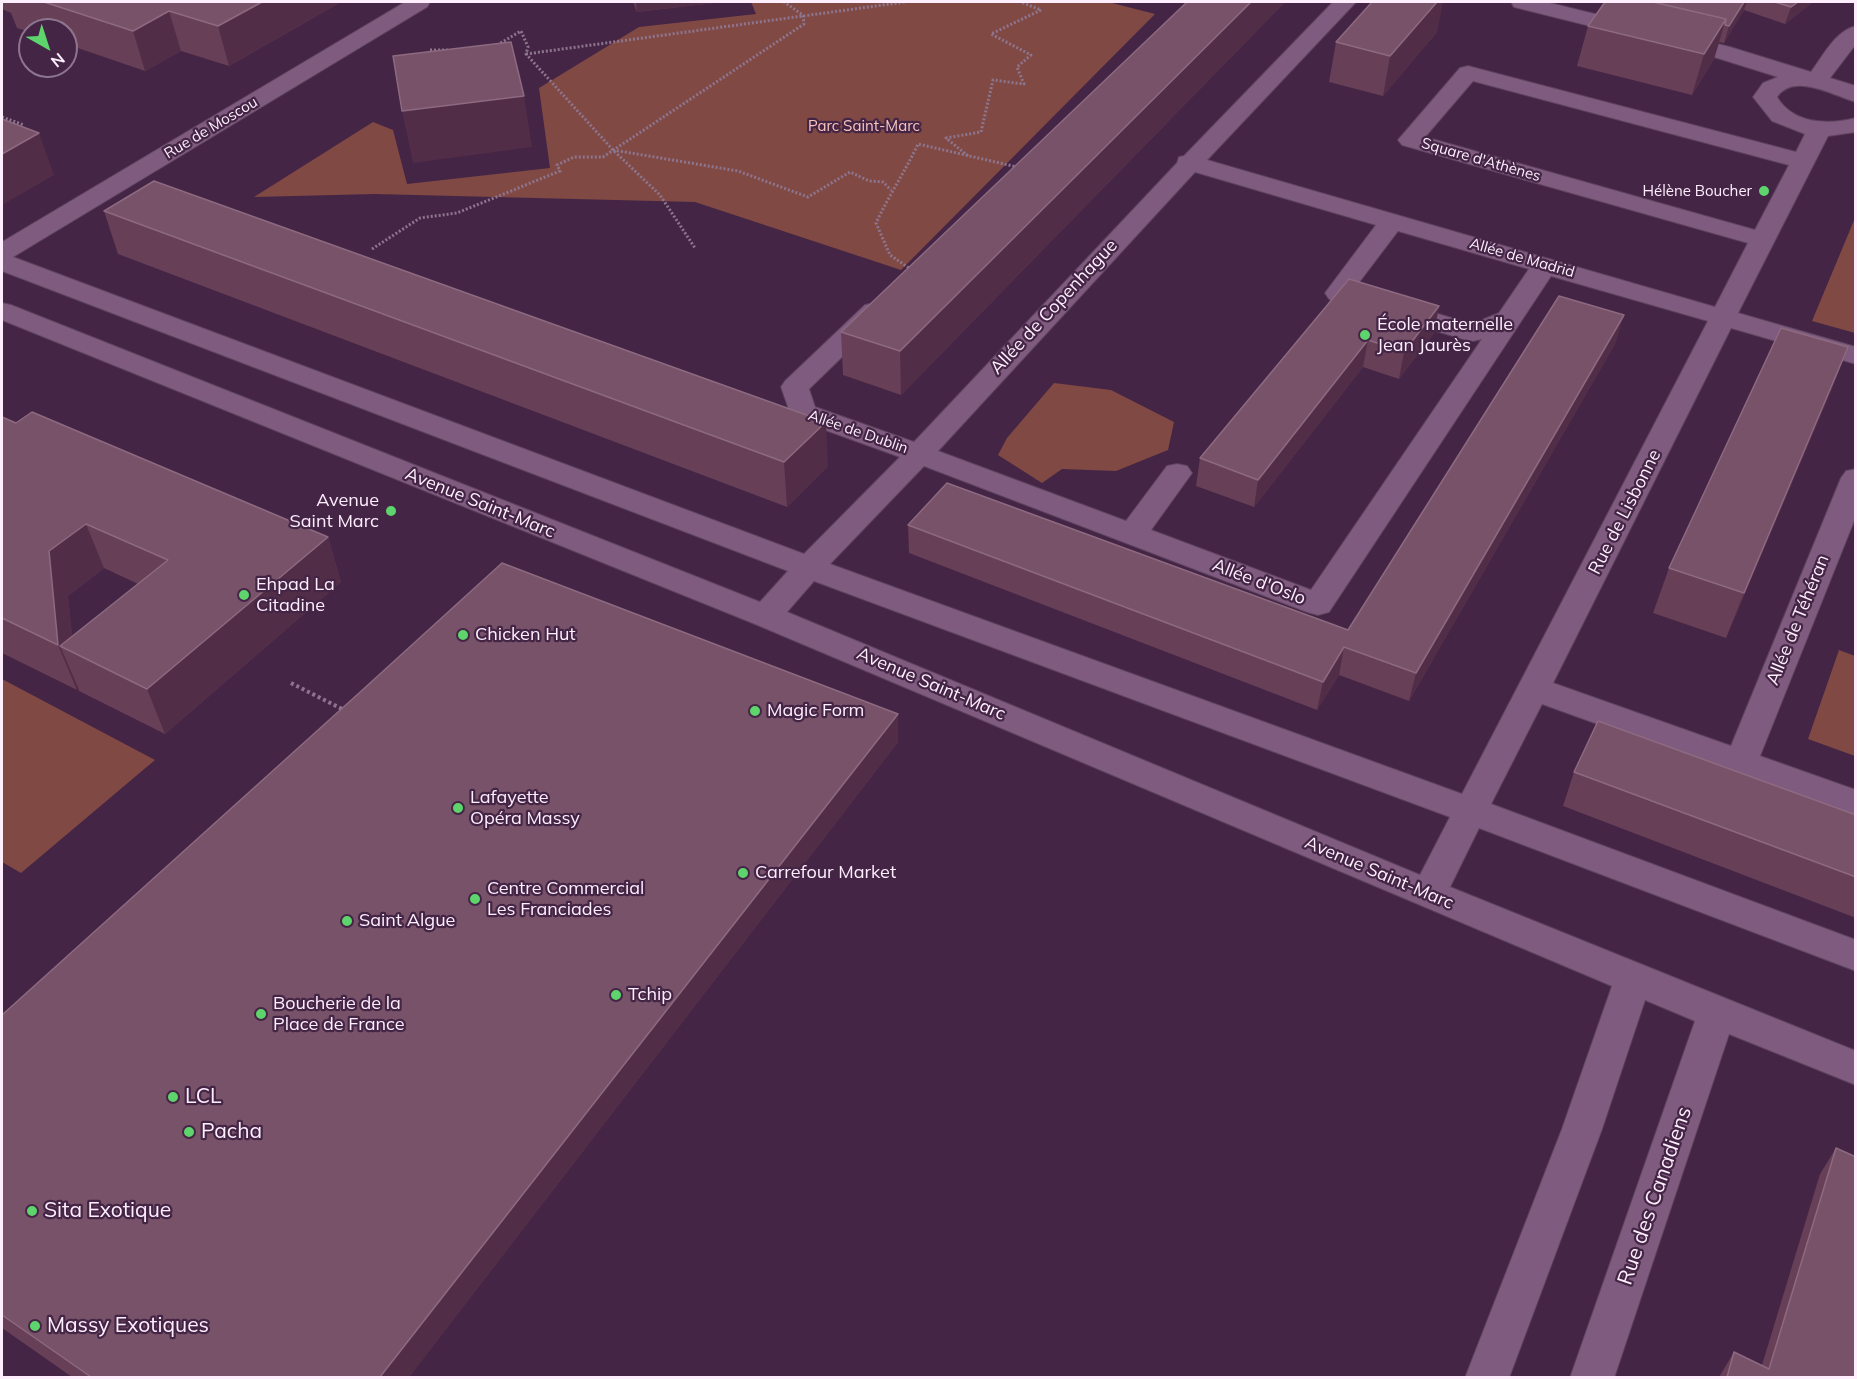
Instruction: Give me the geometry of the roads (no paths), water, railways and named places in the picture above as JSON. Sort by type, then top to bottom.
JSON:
[{"type":"street","name":"Rue de Moscou","points":[[2,253],[419,2]]},
{"type":"street","name":"Allée de Copenhague","points":[[766,616],[920,454],[1188,162],[1345,2]]},
{"type":"street","points":[[1524,2],[1722,52],[1838,87],[1856,95]]},
{"type":"street","points":[[1816,81],[1844,42],[1856,32]]},
{"type":"street","points":[[1722,52],[1767,90]]},
{"type":"street","name":"Square d'Athènes","points":[[1764,240],[1410,140],[1468,73],[1803,161]]},
{"type":"street","points":[[1767,90],[1786,82],[1816,81]]},
{"type":"street","points":[[1767,90],[1765,97],[1776,113],[1804,125],[1856,137]]},
{"type":"street","points":[[1820,128],[1856,125]]},
{"type":"street","name":"Rue de Lisbonne","points":[[1428,894],[1535,689],[1820,128]]},
{"type":"street","name":"Allée de Madrid","points":[[1188,162],[1856,356]]},
{"type":"street","points":[[1392,220],[1338,293],[1473,333],[1509,318]]},
{"type":"street","points":[[2,262],[810,568],[1472,811],[1856,956]]},
{"type":"street","name":"Allée d'Oslo","points":[[920,454],[1318,604],[1545,265]]},
{"type":"street","name":"Allée de Dublin","points":[[915,272],[795,387],[802,412],[920,454]]},
{"type":"street","name":"Avenue Saint-Marc","points":[[2,311],[766,616],[1428,894],[1856,1069]]},
{"type":"street","points":[[1132,534],[1177,473]]},
{"type":"street","name":"Allée de Téhéran","points":[[1741,762],[1856,478]]},
{"type":"street","points":[[1535,689],[1856,804]]},
{"type":"street","points":[[1487,1377],[1582,1129],[1634,979]]},
{"type":"street","name":"Rue des Canadiens","points":[[1592,1377],[1717,1013]]},
{"type":"place","name":"Hélène Boucher","points":[[1764,191]]},
{"type":"place","name":"École maternelle Jean Jaurès","points":[[1365,335]]},
{"type":"place","name":"Avenue Saint Marc","points":[[391,511]]},
{"type":"place","name":"Ehpad La Citadine","points":[[244,595]]},
{"type":"place","name":"Chicken Hut","points":[[463,635]]},
{"type":"place","name":"Magic Form","points":[[755,711]]},
{"type":"place","name":"Lafayette Opéra Massy","points":[[458,808]]},
{"type":"place","name":"Carrefour Market","points":[[743,873]]},
{"type":"place","name":"Centre Commercial Les Franciades","points":[[475,899]]},
{"type":"place","name":"Saint Algue","points":[[347,921]]},
{"type":"place","name":"Tchip","points":[[616,995]]},
{"type":"place","name":"Boucherie de la Place de France","points":[[261,1014]]},
{"type":"place","name":"LCL","points":[[173,1097]]},
{"type":"place","name":"Pacha","points":[[189,1132]]},
{"type":"place","name":"Sita Exotique","points":[[32,1211]]},
{"type":"place","name":"Massy Exotiques","points":[[35,1326]]},
{"type":"park label","name":"Parc Saint-Marc","points":[[864,126]]}]
